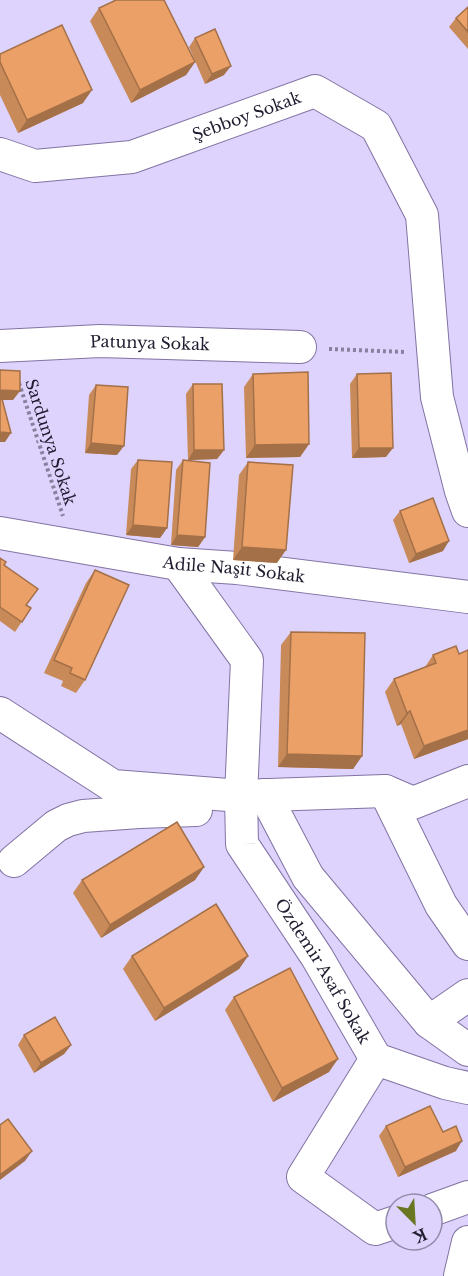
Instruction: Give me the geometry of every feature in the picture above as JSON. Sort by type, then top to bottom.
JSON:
[{"type":"street","name":"Şebboy Sokak","points":[[0,154],[35,166],[132,157],[315,92],[376,126],[422,215],[437,397],[468,511]]},
{"type":"street","name":"Patunya Sokak","points":[[3,346],[100,341],[300,348]]},
{"type":"street","name":"Adile Naşit Sokak","points":[[0,533],[178,564],[237,568],[468,597]]},
{"type":"street","name":"Özdemir Asaf Sokak","points":[[178,564],[247,660],[249,800],[242,844],[317,957],[376,1059],[445,1083],[468,1088]]},
{"type":"street","points":[[0,713],[113,786],[249,800],[308,877],[429,1022],[468,1050]]},
{"type":"street","points":[[14,861],[56,826],[75,818],[249,800],[385,791],[414,803],[468,781]]},
{"type":"street","points":[[385,791],[441,905],[468,944]]},
{"type":"street","points":[[429,1022],[468,995]]},
{"type":"street","points":[[376,1059],[303,1177],[375,1229],[384,1226]]},
{"type":"street","points":[[444,1206],[468,1197]]},
{"type":"street","points":[[460,1276],[468,1242]]},
{"type":"path","name":"Sardunya Sokak","points":[[3,346],[73,546]]},
{"type":"path","points":[[300,348],[434,353]]},
{"type":"building","points":[[116,0],[164,0],[195,62],[140,90],[99,8]]},
{"type":"building","points":[[468,7],[468,32],[456,18]]},
{"type":"building","points":[[62,25],[92,90],[27,120],[0,62],[0,54]]},
{"type":"building","points":[[215,29],[231,66],[212,74],[195,38]]},
{"type":"building","points":[[0,370],[20,371],[20,391],[0,390]]},
{"type":"building","points":[[308,372],[309,444],[255,445],[253,374]]},
{"type":"building","points":[[391,373],[393,448],[359,448],[357,374]]},
{"type":"building","points":[[193,384],[222,384],[224,450],[194,450]]},
{"type":"building","points":[[96,385],[128,387],[124,446],[91,443]]},
{"type":"building","points":[[0,399],[2,399],[11,433],[0,432]]},
{"type":"building","points":[[138,460],[172,462],[167,528],[133,525]]},
{"type":"building","points":[[183,460],[210,463],[205,537],[177,535]]},
{"type":"building","points":[[248,462],[293,465],[286,550],[242,547]]},
{"type":"building","points":[[433,498],[449,541],[416,554],[400,511]]},
{"type":"building","points":[[0,558],[6,562],[4,565],[38,589],[26,605],[31,608],[22,622],[0,607]]},
{"type":"building","points":[[95,570],[129,585],[85,680],[70,673],[72,668],[54,660]]},
{"type":"building","points":[[291,632],[365,633],[362,756],[287,754]]},
{"type":"building","points":[[456,646],[459,654],[468,650],[468,730],[424,746],[410,711],[407,713],[394,679],[436,663],[433,655]]},
{"type":"building","points":[[177,822],[204,867],[110,925],[82,880]]},
{"type":"building","points":[[216,904],[248,956],[164,1008],[132,956]]},
{"type":"building","points":[[290,968],[338,1059],[282,1088],[234,997]]},
{"type":"building","points":[[55,1017],[71,1045],[41,1063],[24,1035]]},
{"type":"building","points":[[430,1106],[443,1132],[456,1126],[462,1141],[405,1167],[386,1126]]},
{"type":"building","points":[[8,1119],[32,1151],[0,1175],[0,1125]]}]
